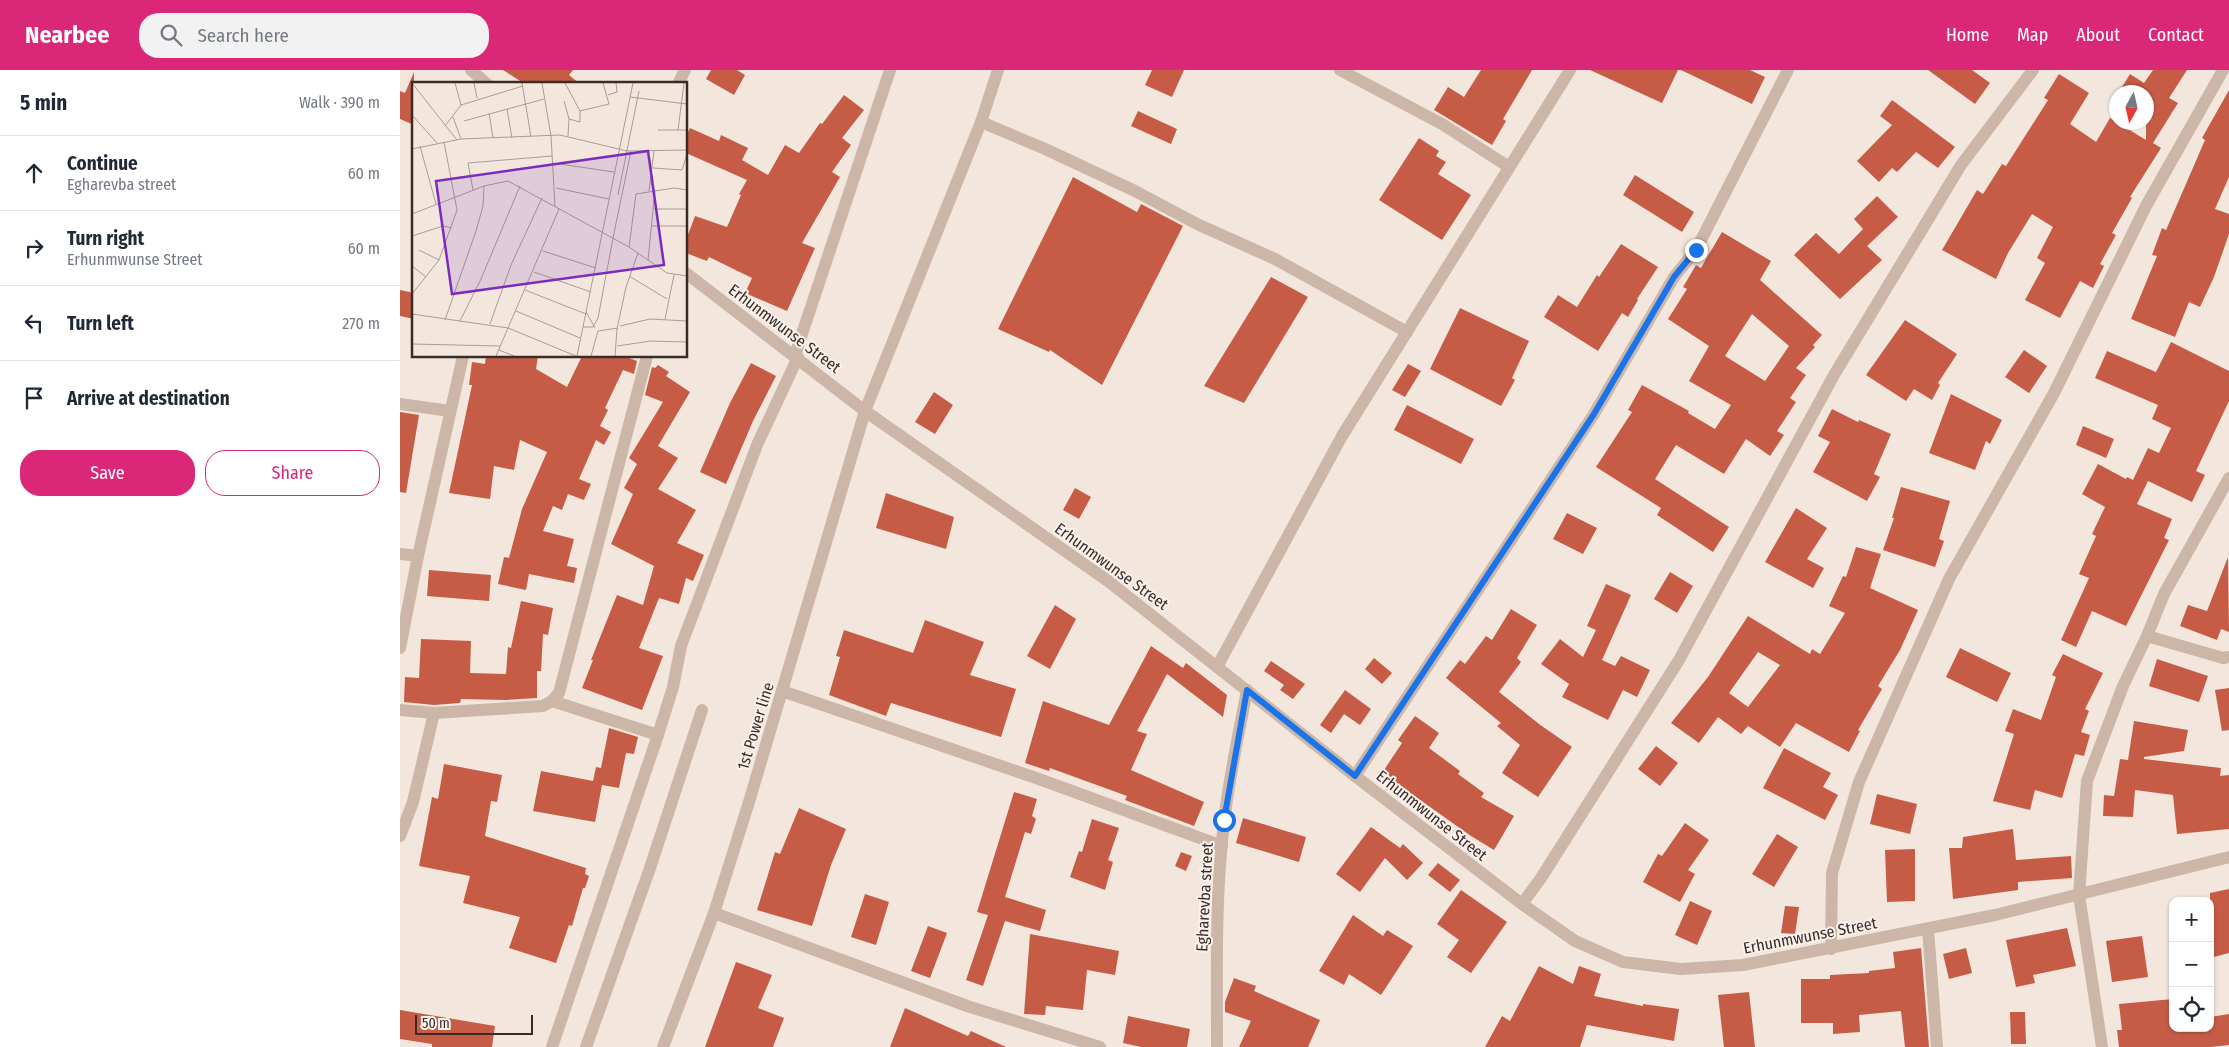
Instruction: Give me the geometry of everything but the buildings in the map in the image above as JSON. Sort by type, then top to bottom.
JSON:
[{"type":"street","points":[[472,70],[485,82]]},
{"type":"street","points":[[679,82],[685,70]]},
{"type":"street","points":[[552,1047],[658,735],[673,688],[681,646],[757,445],[796,356],[890,70]]},
{"type":"street","name":"1st Power line","points":[[663,1047],[714,913],[865,411],[981,122],[998,70]]},
{"type":"street","points":[[1340,70],[1442,124],[1509,167]]},
{"type":"street","points":[[1217,667],[1342,436],[1570,70]]},
{"type":"street","points":[[1355,776],[1594,414],[1674,277],[1696,250],[1788,70]]},
{"type":"street","points":[[1522,904],[1542,878],[1679,660],[1834,375],[1961,164],[2033,70]]},
{"type":"street","points":[[1831,949],[1832,874],[1859,782],[1949,579],[2054,393],[2146,206],[2223,70]]},
{"type":"street","points":[[981,122],[1135,190],[1197,224],[1275,259],[1407,332]]},
{"type":"street","name":"Erhunmwunse Street","points":[[688,275],[865,411],[1108,581],[1355,776],[1522,904],[1575,941],[1623,962],[1690,969],[1743,965],[1928,929],[2079,895],[2229,857]]},
{"type":"street","points":[[400,648],[418,556],[463,358]]},
{"type":"street","points":[[400,710],[434,713],[543,706],[552,701],[559,693],[647,358]]},
{"type":"street","points":[[400,404],[450,411]]},
{"type":"street","points":[[2102,1047],[2079,895],[2087,781],[2123,686],[2147,636],[2164,594],[2229,478]]},
{"type":"street","points":[[400,554],[418,556]]},
{"type":"street","points":[[2147,636],[2223,658],[2229,657]]},
{"type":"street","name":"Egharevba street","points":[[1217,1047],[1217,954],[1224,820],[1247,690]]},
{"type":"street","points":[[782,691],[1039,779],[1222,846]]},
{"type":"street","points":[[552,701],[658,735]]},
{"type":"street","points":[[586,1047],[649,872],[702,710]]},
{"type":"street","points":[[400,836],[413,802],[434,713]]},
{"type":"street","points":[[714,913],[970,1007],[1100,1047]]},
{"type":"street","points":[[1928,929],[1937,1047]]},
{"type":"route","points":[[1224,820],[1247,690],[1355,776],[1594,414],[1674,277],[1696,250]]}]
